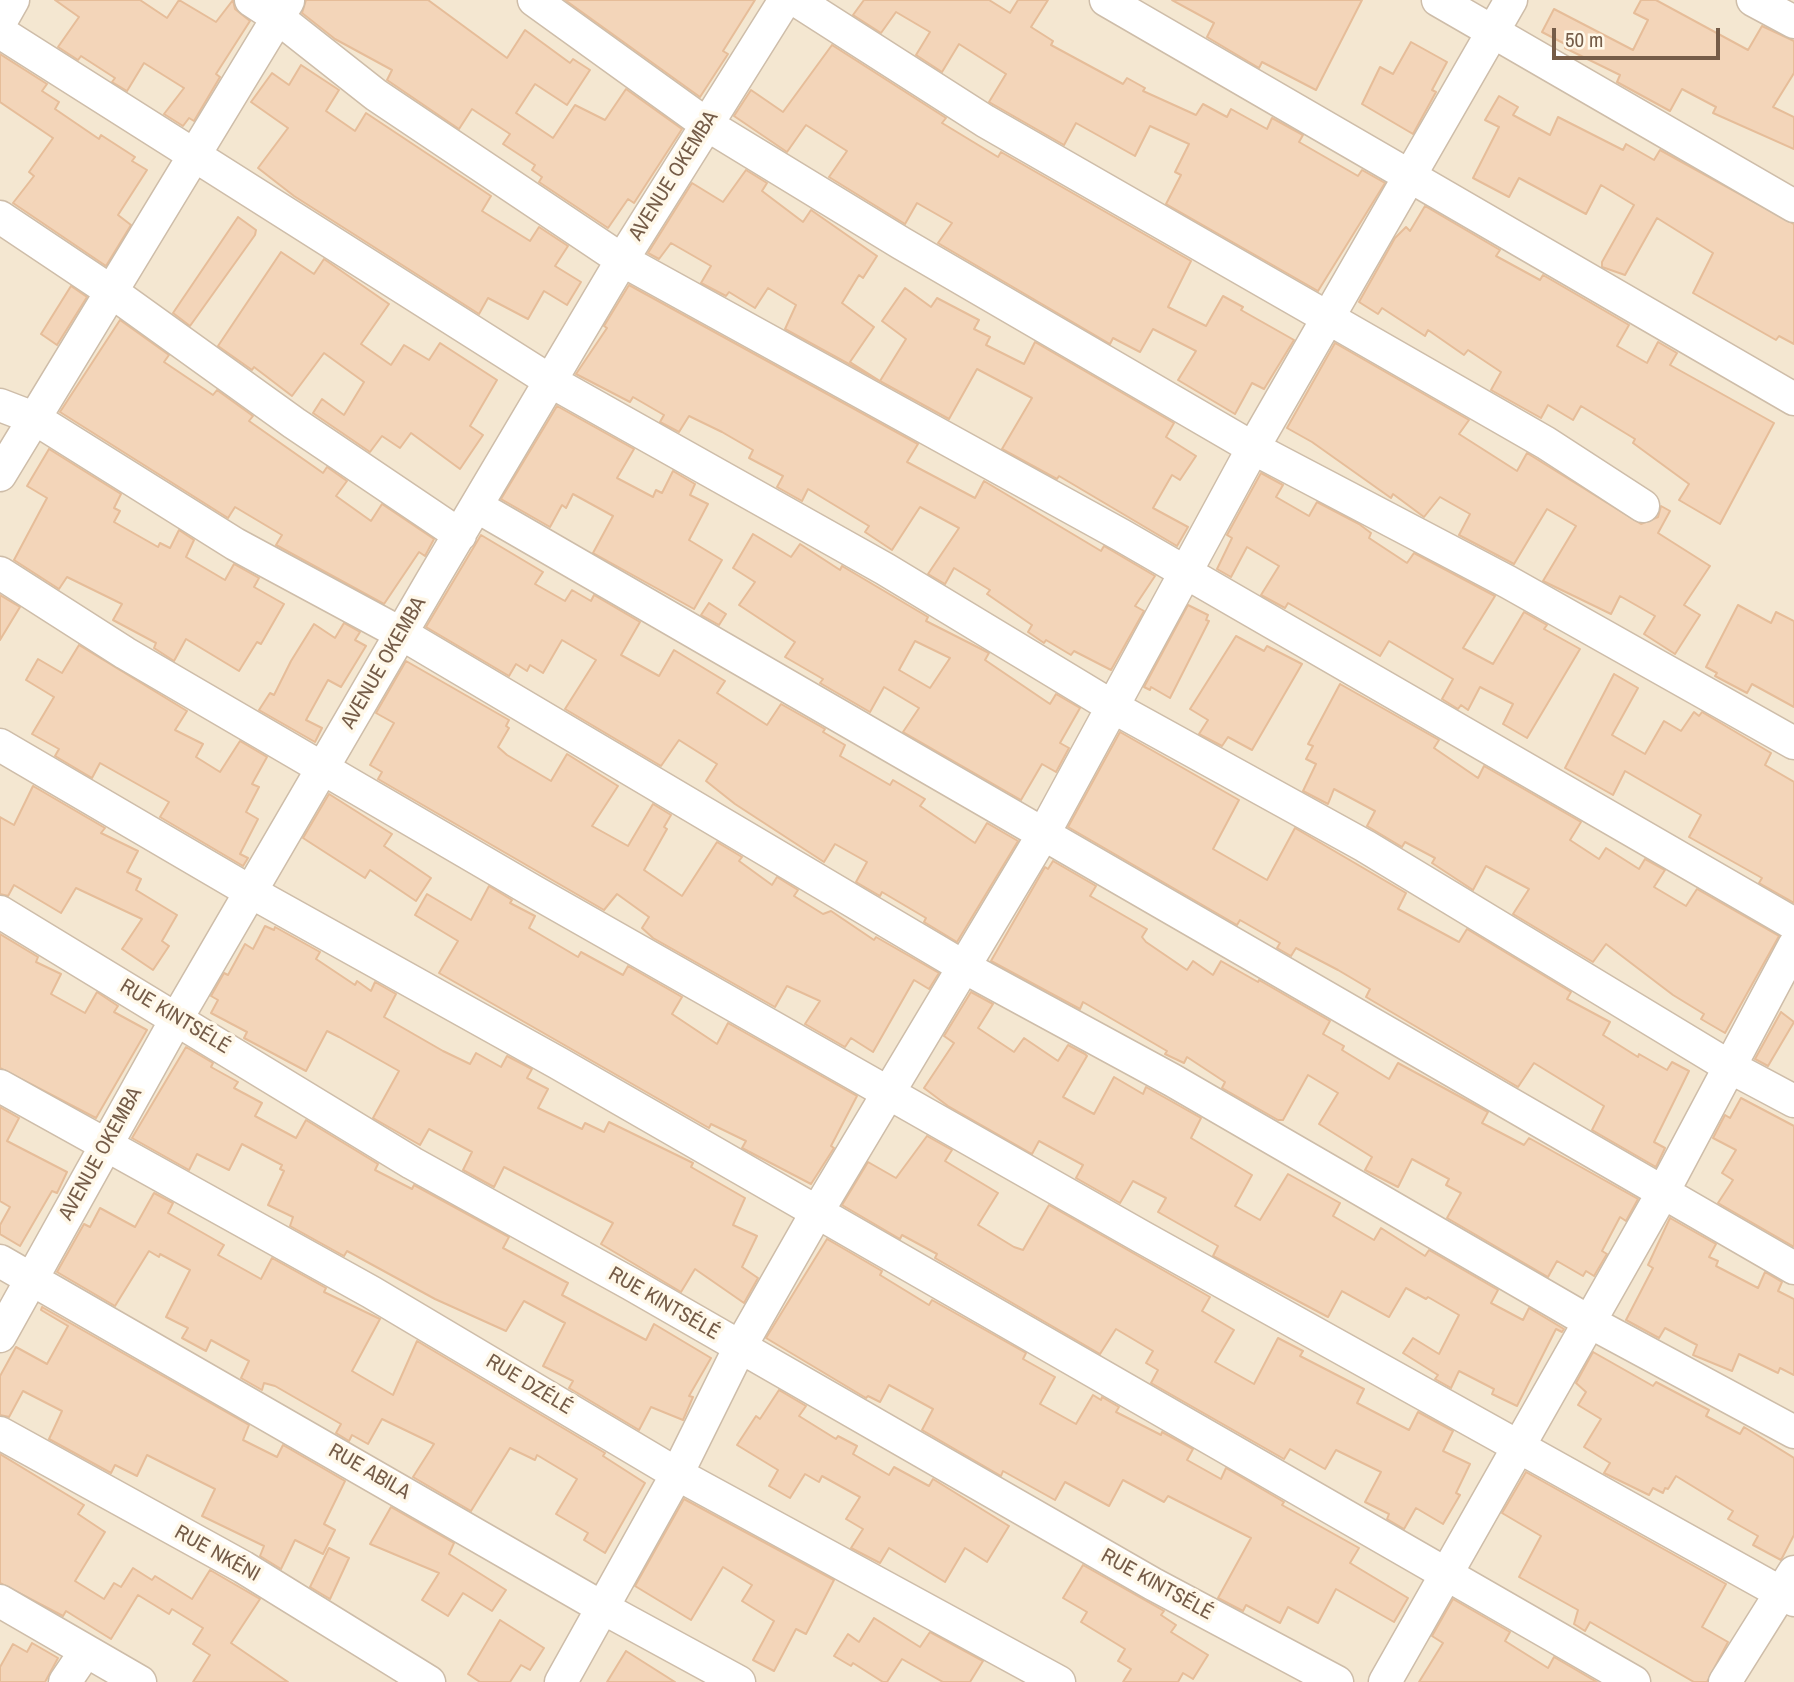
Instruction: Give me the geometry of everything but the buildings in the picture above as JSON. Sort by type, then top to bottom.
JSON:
[{"type":"street","points":[[0,23],[13,0]]},
{"type":"street","points":[[534,0],[706,124],[901,243],[1253,448],[1508,582],[1794,744]]},
{"type":"street","name":"AVENUE OKEMBA","points":[[0,1336],[177,1018],[460,535],[622,260],[785,0]]},
{"type":"street","points":[[796,0],[995,128],[1546,443],[1643,506]]},
{"type":"street","points":[[1107,0],[1409,178],[1794,399]]},
{"type":"street","points":[[1438,0],[1492,34],[1794,206]]},
{"type":"street","points":[[561,1682],[677,1474],[740,1347],[817,1212],[1044,833],[1187,574],[1253,448],[1511,0]]},
{"type":"street","points":[[1753,0],[1794,22]]},
{"type":"street","points":[[0,475],[196,154],[272,6],[376,95],[622,260],[1187,574],[1643,834],[1794,924]]},
{"type":"street","points":[[0,32],[552,382],[885,569],[1113,706],[1365,846],[1730,1067],[1794,1101]]},
{"type":"street","points":[[0,218],[112,292],[294,423],[460,535]]},
{"type":"street","points":[[0,405],[34,418],[235,544],[402,634],[964,967],[1171,1080],[1588,1321],[1794,1432]]},
{"type":"street","points":[[478,508],[1794,1268]]},
{"type":"street","points":[[0,573],[125,653],[888,1093],[1518,1446],[1790,1588],[1725,1682]]},
{"type":"street","points":[[0,745],[251,892],[558,1063],[1634,1682]]},
{"type":"street","name":"RUE KINTSÉLÉ","points":[[0,912],[412,1163],[1153,1584],[1337,1682]]},
{"type":"street","points":[[1385,1682],[1662,1194],[1794,946]]},
{"type":"street","name":"RUE DZÉLÉ","points":[[0,1086],[371,1292],[677,1474],[1059,1682]]},
{"type":"street","name":"RUE ABILA","points":[[0,1261],[603,1608],[738,1682]]},
{"type":"street","name":"RUE NKÉNI","points":[[0,1433],[243,1567],[429,1682]]},
{"type":"street","points":[[0,1601],[140,1682]]},
{"type":"street","points":[[65,1682],[86,1651]]},
{"type":"shaded area","points":[[0,0],[1794,0],[1794,1682],[0,1682]]}]
